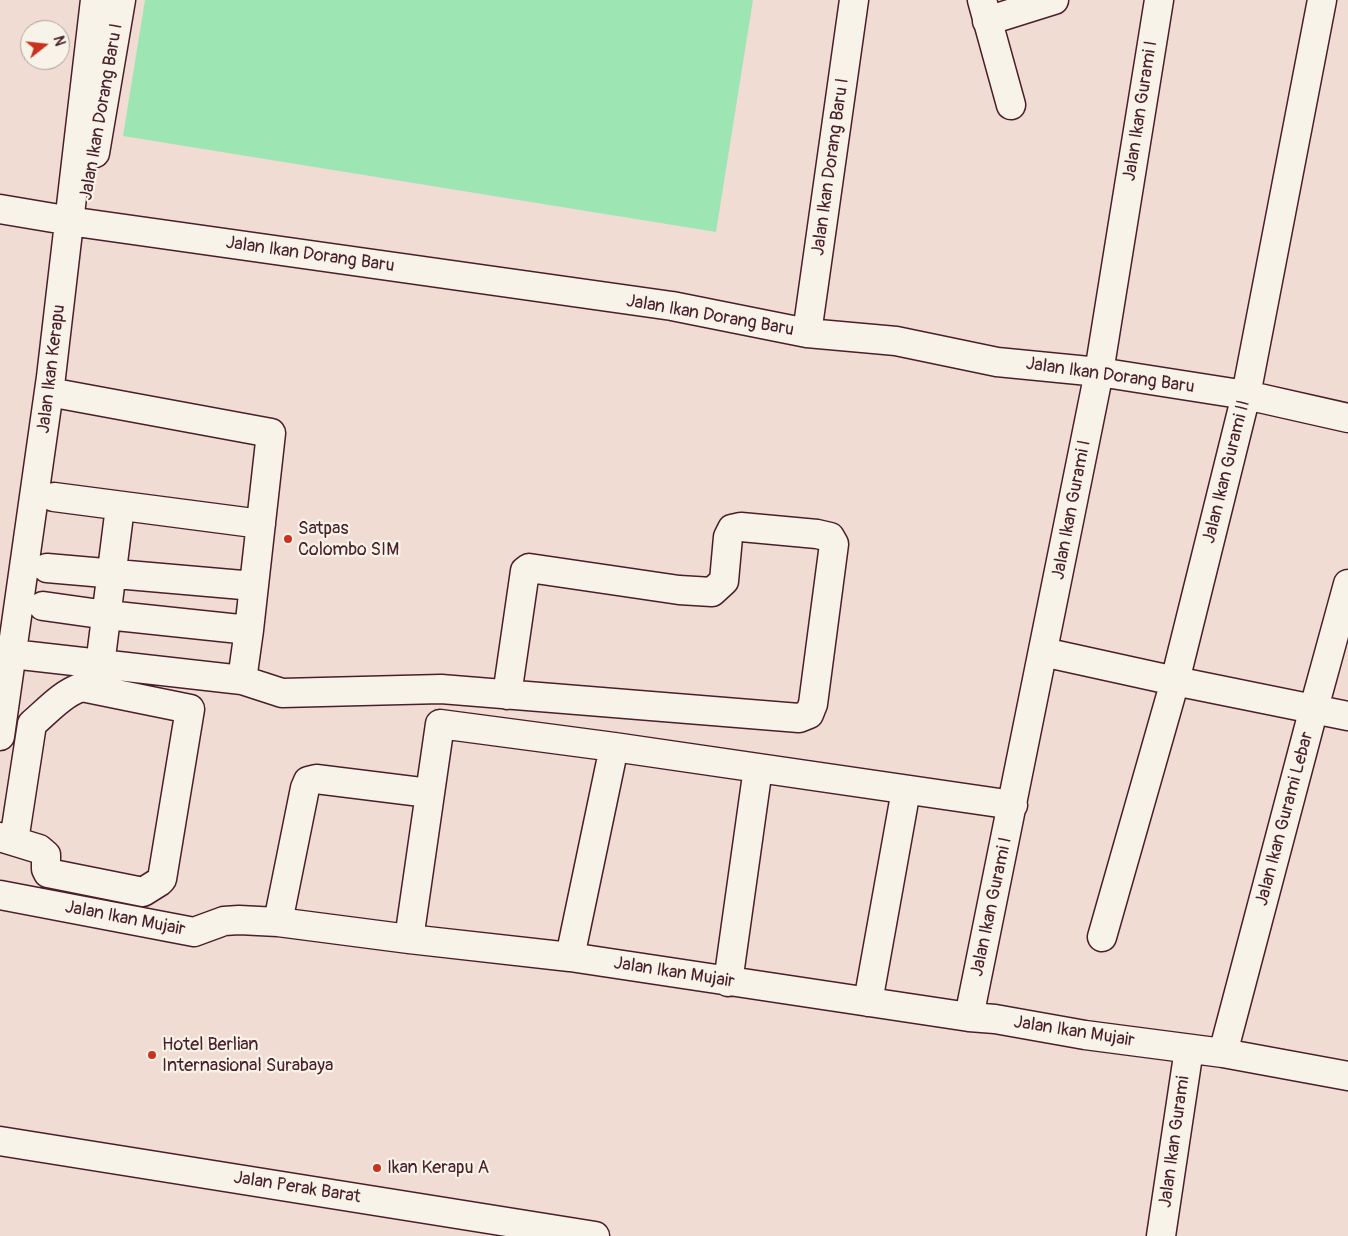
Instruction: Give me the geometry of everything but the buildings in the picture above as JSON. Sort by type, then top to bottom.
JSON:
[{"type":"main road","name":"Jalan Ikan Kerapu","points":[[2,726],[7,667],[76,222],[95,0]]},
{"type":"main road","name":"Jalan Ikan Dorang Baru I","points":[[76,222],[121,0]]},
{"type":"main road","name":"Jalan Ikan Dorang Baru I","points":[[808,334],[854,0]]},
{"type":"main road","points":[[1011,105],[984,11],[1054,0]]},
{"type":"main road","name":"Jalan Ikan Gurami I","points":[[969,1017],[1099,372],[1159,0]]},
{"type":"main road","name":"Jalan Ikan Gurami II","points":[[1102,937],[1175,681],[1246,395],[1322,0]]},
{"type":"main road","name":"Jalan Ikan Dorang Baru","points":[[0,209],[76,222],[672,306],[808,334],[896,341],[997,362],[1099,372],[1246,395],[1348,418]]},
{"type":"main road","points":[[49,392],[271,433],[242,680]]},
{"type":"main road","points":[[54,497],[261,524]]},
{"type":"main road","points":[[100,666],[120,507]]},
{"type":"main road","points":[[7,667],[100,666],[242,680],[282,693],[440,689],[507,695],[799,718],[809,714],[814,704],[834,544],[830,537],[817,534],[741,527],[732,529],[728,538],[724,581],[712,592],[679,590],[529,568],[525,572],[507,695]]},
{"type":"main road","points":[[47,568],[254,586]]},
{"type":"main road","name":"Jalan Ikan Gurami Lebar","points":[[1223,1054],[1348,584]]},
{"type":"main road","points":[[43,606],[107,615],[249,630]]},
{"type":"main road","points":[[1043,652],[1348,716]]},
{"type":"main road","points":[[2,726],[32,724],[61,699],[75,689],[82,687],[190,709],[162,878],[159,882],[143,892],[48,873],[46,869],[46,855],[39,848],[7,839],[32,724]]},
{"type":"main road","points":[[409,939],[440,724],[614,747],[1013,805]]},
{"type":"main road","points":[[570,957],[614,747]]},
{"type":"main road","points":[[728,982],[758,768]]},
{"type":"main road","points":[[278,922],[308,781],[316,779],[430,793]]},
{"type":"main road","points":[[868,1002],[906,790]]},
{"type":"main road","name":"Jalan Ikan Mujair","points":[[0,895],[194,932],[224,922],[239,920],[278,922],[570,957],[728,982],[969,1017],[995,1019],[1086,1035],[1223,1054],[1348,1076]]},
{"type":"main road","name":"Jalan Ikan Gurami","points":[[1161,1236],[1189,1049]]},
{"type":"main road","name":"Jalan Perak Barat","points":[[0,1141],[595,1236]]},
{"type":"green space","points":[[145,0],[753,0],[716,232],[123,136]]},
{"type":"place","name":"Satpas Colombo SIM","points":[[288,539]]},
{"type":"place","name":"Hotel Berlian Internasional Surabaya","points":[[152,1055]]},
{"type":"place","name":"Ikan Kerapu A","points":[[377,1168]]}]
